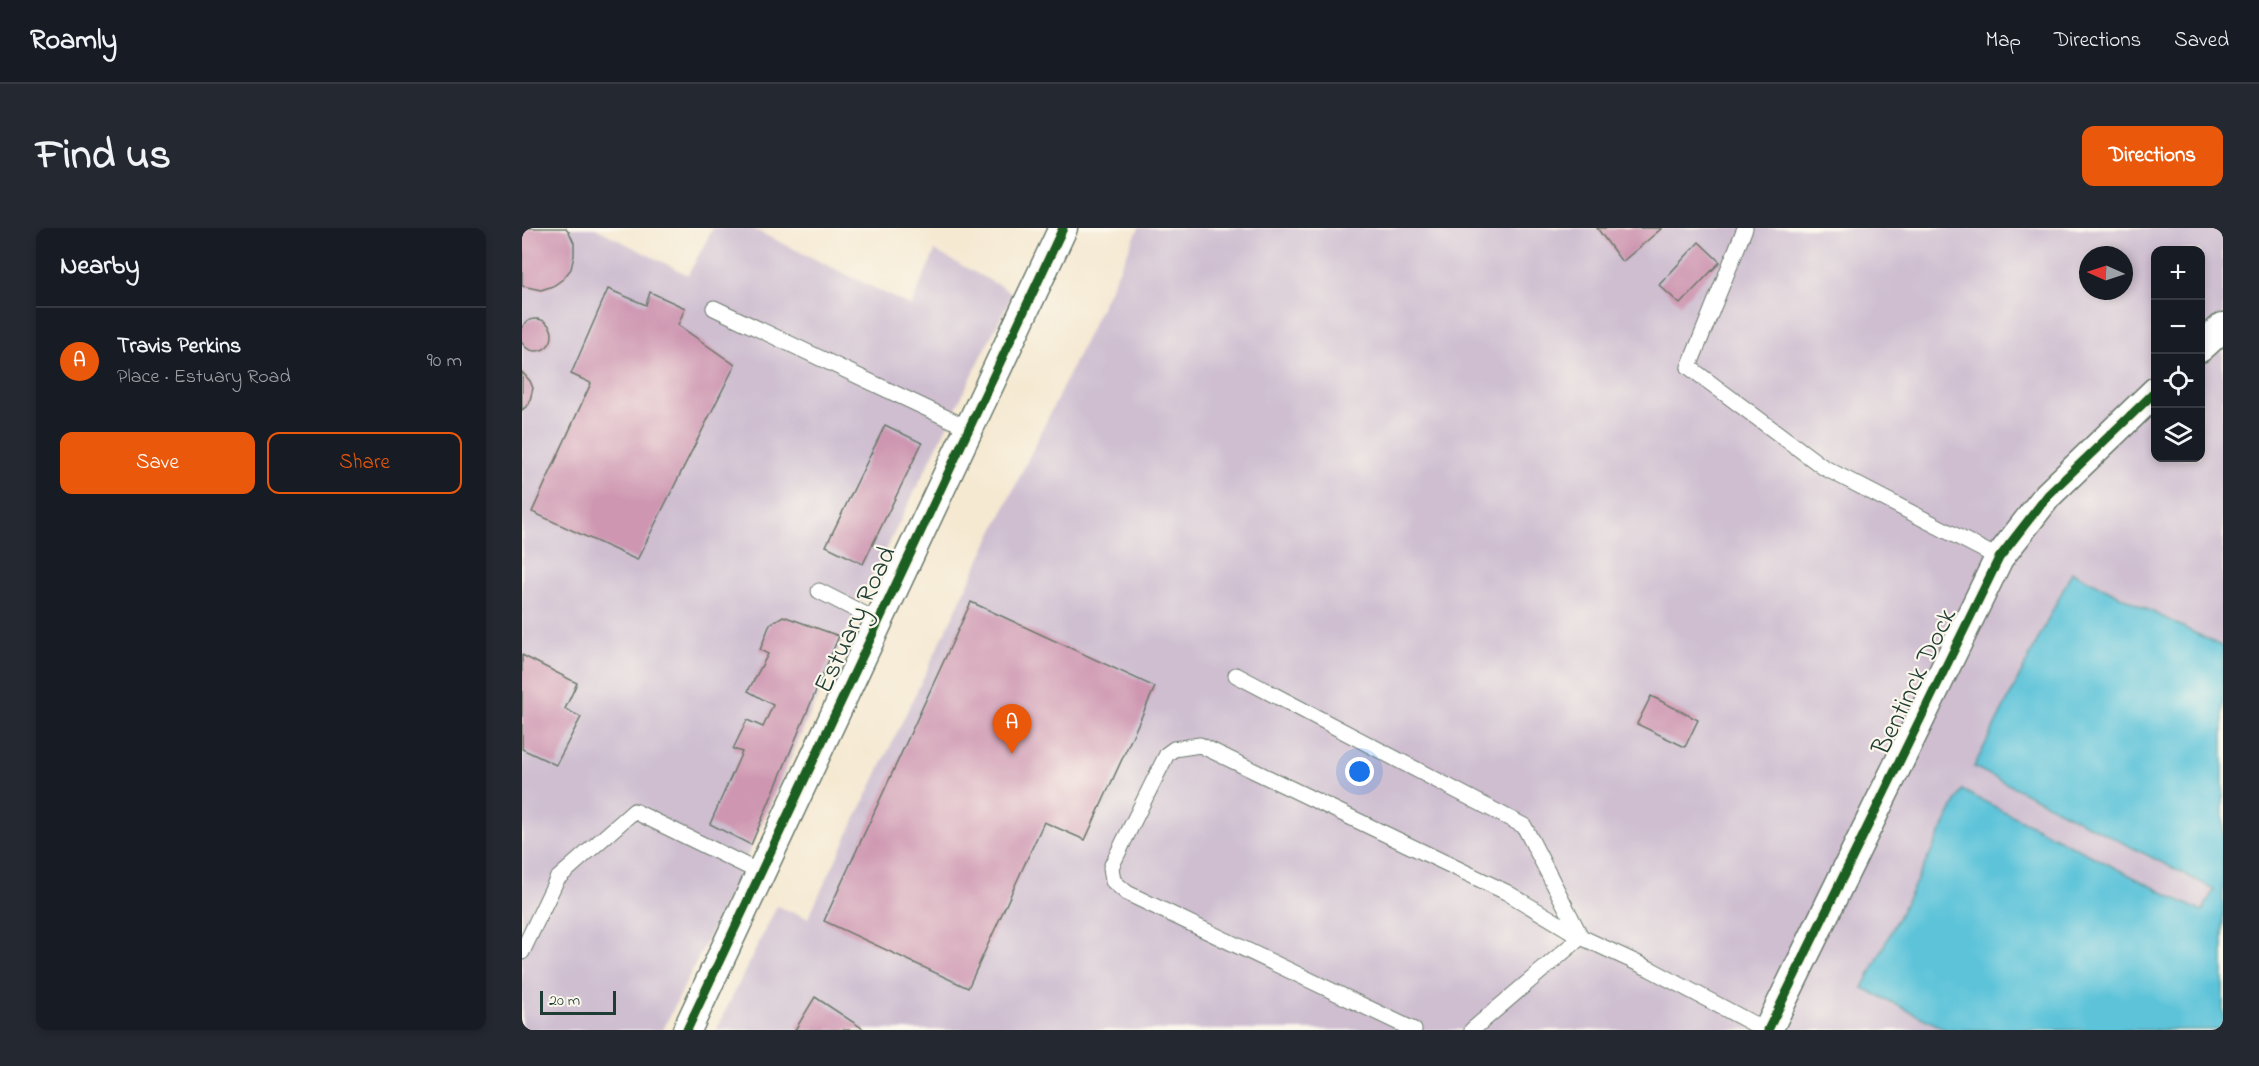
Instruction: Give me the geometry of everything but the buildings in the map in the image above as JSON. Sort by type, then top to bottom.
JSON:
[{"type":"street","name":"Estuary Road","points":[[687,1030],[1063,228]]},
{"type":"street","points":[[2205,343],[2223,327]]},
{"type":"street","name":"Bentinck Dock","points":[[1766,1030],[1999,558],[2048,495],[2151,397]]},
{"type":"lane","points":[[1745,228],[1689,367],[1823,467],[1999,558]]},
{"type":"lane","points":[[714,308],[969,428]]},
{"type":"lane","points":[[819,591],[878,621]]},
{"type":"lane","points":[[1236,675],[1524,826],[1581,937]]},
{"type":"lane","points":[[1414,1030],[1127,893],[1113,881],[1111,867],[1167,754],[1174,749],[1200,745],[1506,892],[1581,937],[1650,969],[1766,1030]]},
{"type":"lane","points":[[522,952],[557,879],[634,811],[761,873]]},
{"type":"lane","points":[[1472,1030],[1581,937]]},
{"type":"shaded area","points":[[522,228],[595,228],[688,275],[713,228],[751,228],[911,306],[935,251],[1013,293],[856,610],[744,864],[663,1030],[522,1030]]},
{"type":"shaded area","points":[[1139,228],[2223,228],[2223,647],[2072,572],[1974,767],[2214,889],[2202,912],[1962,791],[1863,988],[1947,1030],[716,1030],[777,906],[808,918]]},
{"type":"water","points":[[2072,572],[2223,647],[2223,1030],[1947,1030],[1863,988],[1962,790],[2202,912],[2214,889],[1974,767]]},
{"type":"cycle path","points":[[687,1030],[1063,228]]},
{"type":"cycle path","points":[[1768,1030],[1999,558],[2048,495],[2151,396]]},
{"type":"place","name":"Travis Perkins","points":[[1012,754]]}]
